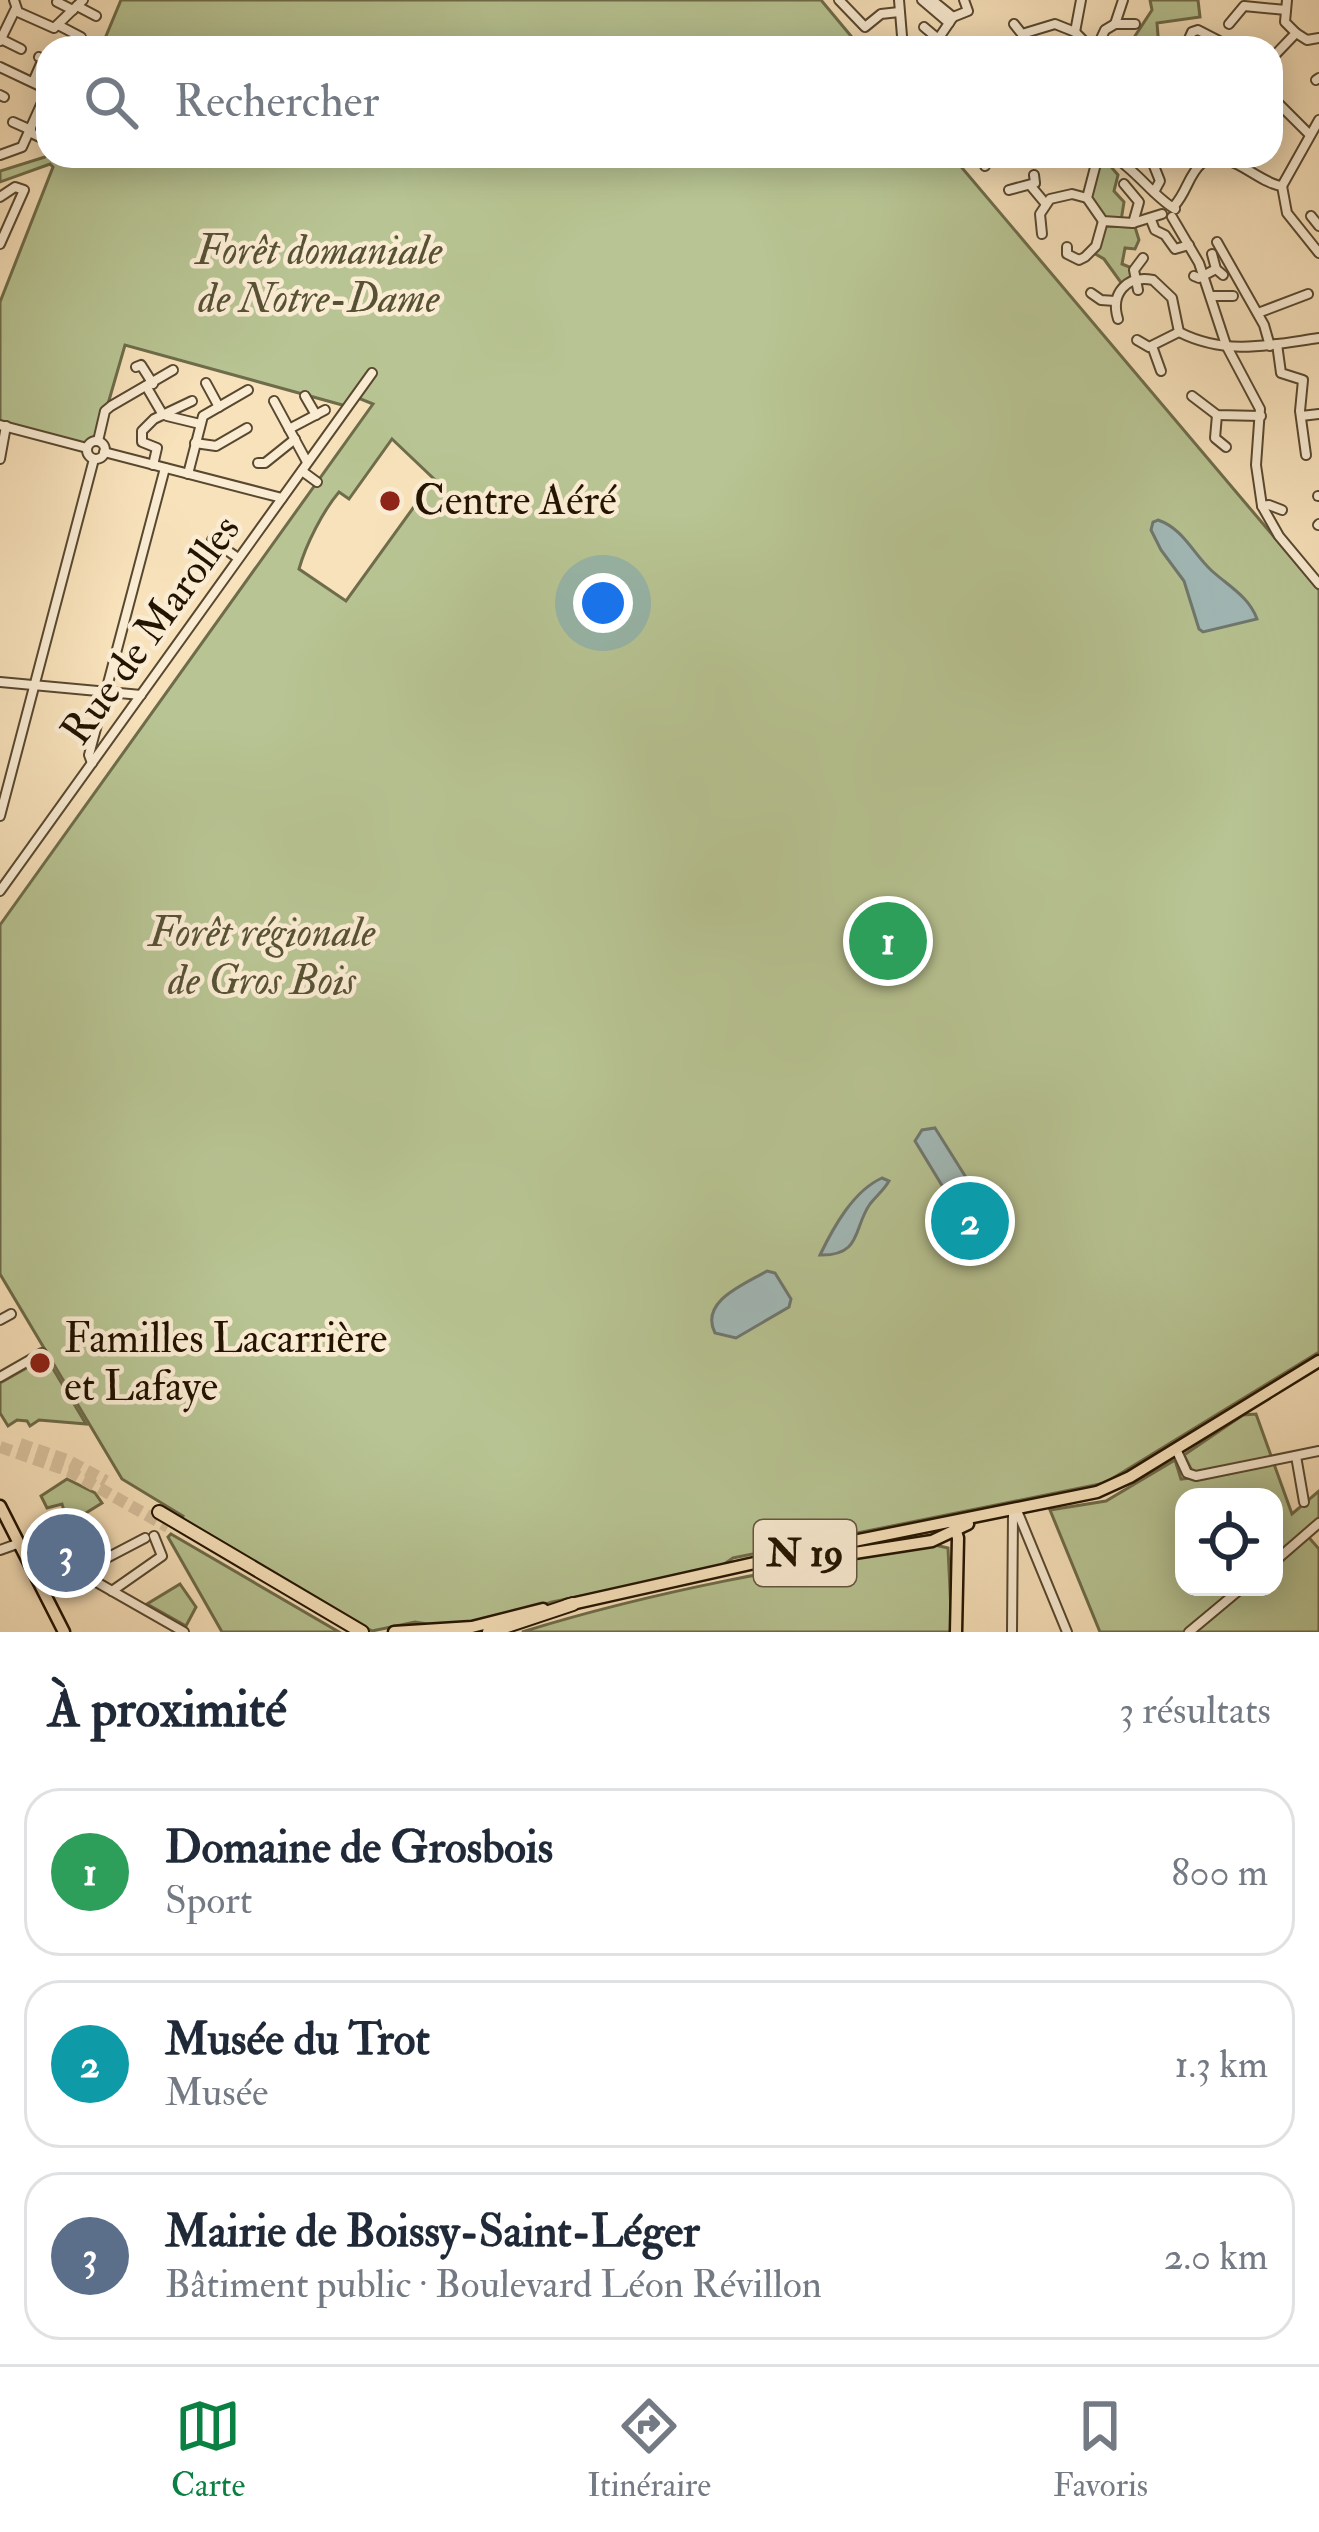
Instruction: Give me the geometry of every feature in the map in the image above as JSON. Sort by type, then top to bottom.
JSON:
[{"type":"highway","points":[[159,1512],[362,1632]]},
{"type":"highway","points":[[167,1526],[349,1632]]},
{"type":"highway","name":"N 19","points":[[489,1632],[573,1604]]},
{"type":"main road","name":"N 19","points":[[573,1604],[955,1534],[1104,1493],[1319,1363]]},
{"type":"main road","name":"N 19","points":[[512,1631],[586,1605],[664,1588],[932,1541],[1097,1492],[1177,1451]]},
{"type":"main road","points":[[0,1506],[64,1632]]},
{"type":"main road","points":[[932,1541],[946,1544],[955,1534]]},
{"type":"main road","points":[[955,1534],[955,1632]]},
{"type":"main road","points":[[394,1632],[472,1627],[573,1604]]},
{"type":"street","points":[[839,0],[865,27],[881,14],[899,13]]},
{"type":"street","points":[[899,0],[902,36]]},
{"type":"street","points":[[922,0],[951,20]]},
{"type":"street","points":[[932,0],[951,20]]},
{"type":"street","points":[[939,36],[951,20],[968,10],[964,0]]},
{"type":"street","points":[[1075,32],[1082,0]]},
{"type":"street","points":[[1115,24],[1124,0]]},
{"type":"street","points":[[57,2],[78,5],[95,16]]},
{"type":"street","points":[[21,49],[0,39],[15,4],[50,28],[78,5]]},
{"type":"street","points":[[1229,24],[1241,7],[1286,5],[1286,25],[1307,40],[1319,38]]},
{"type":"street","points":[[1014,25],[1022,34],[1055,24],[1080,36]]},
{"type":"street","points":[[1101,36],[1115,24],[1135,24]]},
{"type":"street","points":[[58,26],[79,36]]},
{"type":"street","points":[[924,27],[935,36]]},
{"type":"street","points":[[1283,47],[1296,33]]},
{"type":"street","points":[[0,67],[36,84]]},
{"type":"street","points":[[33,82],[36,75]]},
{"type":"street","points":[[26,101],[36,107]]},
{"type":"street","points":[[1283,108],[1310,134]]},
{"type":"street","points":[[1318,251],[1287,213],[1282,186],[1319,120]]},
{"type":"street","points":[[14,122],[36,134]]},
{"type":"street","points":[[0,155],[22,147],[36,122]]},
{"type":"street","points":[[1087,198],[1095,168]]},
{"type":"street","points":[[1127,168],[1154,191],[1189,245],[1228,347],[1257,400],[1261,416],[1256,465],[1262,506],[1319,584]]},
{"type":"street","points":[[1154,191],[1160,181],[1155,168]]},
{"type":"street","points":[[1042,233],[1040,214],[1048,201],[1063,194],[1087,198],[1103,221],[1133,224],[1151,220],[1168,211],[1197,168]]},
{"type":"street","points":[[1242,168],[1282,186]]},
{"type":"street","points":[[0,196],[35,180]]},
{"type":"street","points":[[1009,190],[1033,181],[1048,201]]},
{"type":"street","points":[[1124,184],[1139,202],[1133,224]]},
{"type":"street","points":[[0,244],[24,194],[22,188]]},
{"type":"street","points":[[1311,216],[1319,226]]},
{"type":"street","points":[[1151,220],[1175,249],[1189,245]]},
{"type":"street","points":[[1067,247],[1073,258],[1085,257],[1096,246],[1103,221]]},
{"type":"street","points":[[1217,242],[1258,313],[1282,373],[1303,380],[1306,455]]},
{"type":"street","points":[[1199,276],[1220,272],[1212,254]]},
{"type":"street","points":[[1137,285],[1134,270],[1143,258]]},
{"type":"street","points":[[1118,319],[1114,301],[1121,288],[1153,280],[1167,290],[1176,308],[1183,349]]},
{"type":"street","points":[[1091,293],[1114,301]]},
{"type":"street","points":[[1258,313],[1308,294]]},
{"type":"street","points":[[1212,296],[1233,296]]},
{"type":"street","points":[[1137,340],[1152,346],[1184,334],[1228,347],[1319,338]]},
{"type":"street","points":[[1152,346],[1161,370]]},
{"type":"street","points":[[136,367],[141,364],[165,416]]},
{"type":"street","points":[[104,452],[98,441],[105,412],[173,370]]},
{"type":"street","name":"Rue de Marolles","points":[[0,891],[372,373]]},
{"type":"street","points":[[206,383],[219,407]]},
{"type":"street","points":[[188,474],[203,416],[248,390]]},
{"type":"street","points":[[289,429],[321,412],[305,396]]},
{"type":"street","points":[[1192,396],[1217,415],[1261,416]]},
{"type":"street","points":[[153,465],[157,448],[141,437],[146,425],[192,401]]},
{"type":"street","points":[[274,401],[317,482]]},
{"type":"street","points":[[181,408],[187,421]]},
{"type":"street","points":[[1301,416],[1319,414]]},
{"type":"street","points":[[1217,415],[1215,438],[1226,447]]},
{"type":"street","points":[[165,416],[200,424]]},
{"type":"street","points":[[0,459],[3,425],[87,448],[94,458]]},
{"type":"street","points":[[195,443],[216,446],[247,428]]},
{"type":"street","points":[[258,464],[295,439]]},
{"type":"street","points":[[87,448],[98,441]]},
{"type":"street","points":[[0,816],[94,458],[104,452],[283,498]]},
{"type":"street","points":[[92,763],[89,755],[165,468]]},
{"type":"street","points":[[1262,506],[1282,510]]},
{"type":"street","points":[[212,540],[238,558]]},
{"type":"street","points":[[0,682],[141,695]]},
{"type":"street","points":[[0,1320],[11,1314]]},
{"type":"street","points":[[0,1377],[42,1353]]},
{"type":"street","points":[[1177,1451],[1187,1472],[1196,1476],[1319,1451]]},
{"type":"street","points":[[1296,1456],[1304,1502]]},
{"type":"street","points":[[1012,1632],[1015,1514]]},
{"type":"street","points":[[1015,1514],[1067,1632]]},
{"type":"street","points":[[1283,1555],[1318,1526]]},
{"type":"street","points":[[89,1578],[100,1561],[150,1537],[162,1556],[112,1591]]},
{"type":"street","points":[[0,1550],[17,1544],[32,1546],[184,1632]]},
{"type":"street","points":[[1190,1632],[1233,1596]]},
{"type":"green space","points":[[121,0],[821,0],[851,36],[106,36]]},
{"type":"green space","points":[[1150,0],[1198,0],[1200,17],[1157,23],[1158,36],[1135,36],[1152,10]]},
{"type":"green space","points":[[36,160],[39,168],[0,182],[0,171]]},
{"type":"green space","points":[[53,168],[962,168],[1319,590],[1319,1352],[1105,1483],[733,1558],[717,1569],[552,1602],[496,1620],[415,1622],[372,1631],[181,1521],[183,1516],[122,1479],[0,1274],[0,925],[373,404],[356,397],[346,406],[125,345],[99,435],[87,446],[0,425],[0,302]],"holes":[[[392,439],[434,479],[346,601],[299,569],[333,500],[339,492],[349,499]]]},
{"type":"green space","points":[[1098,168],[1112,168],[1118,175],[1114,191],[1124,202],[1121,221],[1105,220],[1090,196]]},
{"type":"green space","points":[[1105,226],[1135,227],[1139,240],[1135,249],[1125,248],[1122,264],[1132,268],[1133,277],[1122,284],[1104,259],[1092,252]]},
{"type":"green space","points":[[46,1357],[86,1424],[39,1420],[30,1426],[17,1420],[8,1426],[0,1413],[0,1383]]},
{"type":"green space","points":[[1256,1414],[1283,1488],[1175,1488],[1175,1596],[1283,1596],[1283,1489],[1292,1514],[1319,1491],[1319,1519],[1304,1532],[1319,1549],[1319,1632],[1100,1632],[1050,1510],[1106,1501],[1175,1460],[1181,1479],[1190,1478],[1192,1471],[1184,1455],[1243,1415]]},
{"type":"green space","points":[[67,1479],[95,1493],[102,1503],[68,1524],[62,1504],[47,1508],[41,1496]]},
{"type":"green space","points":[[171,1534],[339,1632],[222,1632],[168,1537]]},
{"type":"green space","points":[[935,1545],[948,1548],[952,1632],[522,1632],[727,1581]]},
{"type":"green space","points":[[180,1584],[196,1607],[186,1626],[147,1604]]},
{"type":"water","points":[[1158,520],[1182,536],[1244,598],[1257,619],[1203,632],[1199,629],[1184,581],[1151,530]]},
{"type":"water","points":[[935,1128],[967,1179],[958,1180],[946,1192],[915,1141],[922,1130]]},
{"type":"water","points":[[882,1178],[889,1181],[870,1204],[850,1246],[820,1255],[853,1201]]},
{"type":"water","points":[[767,1271],[775,1273],[791,1299],[789,1307],[736,1338],[715,1333],[713,1312],[719,1303]]},
{"type":"tunnel","points":[[20,1444],[67,1460],[106,1481]]},
{"type":"tunnel","points":[[0,1447],[69,1471],[168,1527]]},
{"type":"place","name":"Centre Aéré","points":[[390,501]]},
{"type":"place","name":"Domaine de Grosbois","points":[[888,941]]},
{"type":"place","name":"Musée du Trot","points":[[970,1221]]},
{"type":"place","name":"Familles Lacarrière et Lafaye","points":[[40,1363]]},
{"type":"place","name":"Mairie de Boissy-Saint-Léger","points":[[66,1553]]},
{"type":"park label","name":"Forêt domaniale de Notre-Dame","points":[[319,275]]},
{"type":"park label","name":"Forêt régionale de Gros Bois","points":[[262,957]]}]
